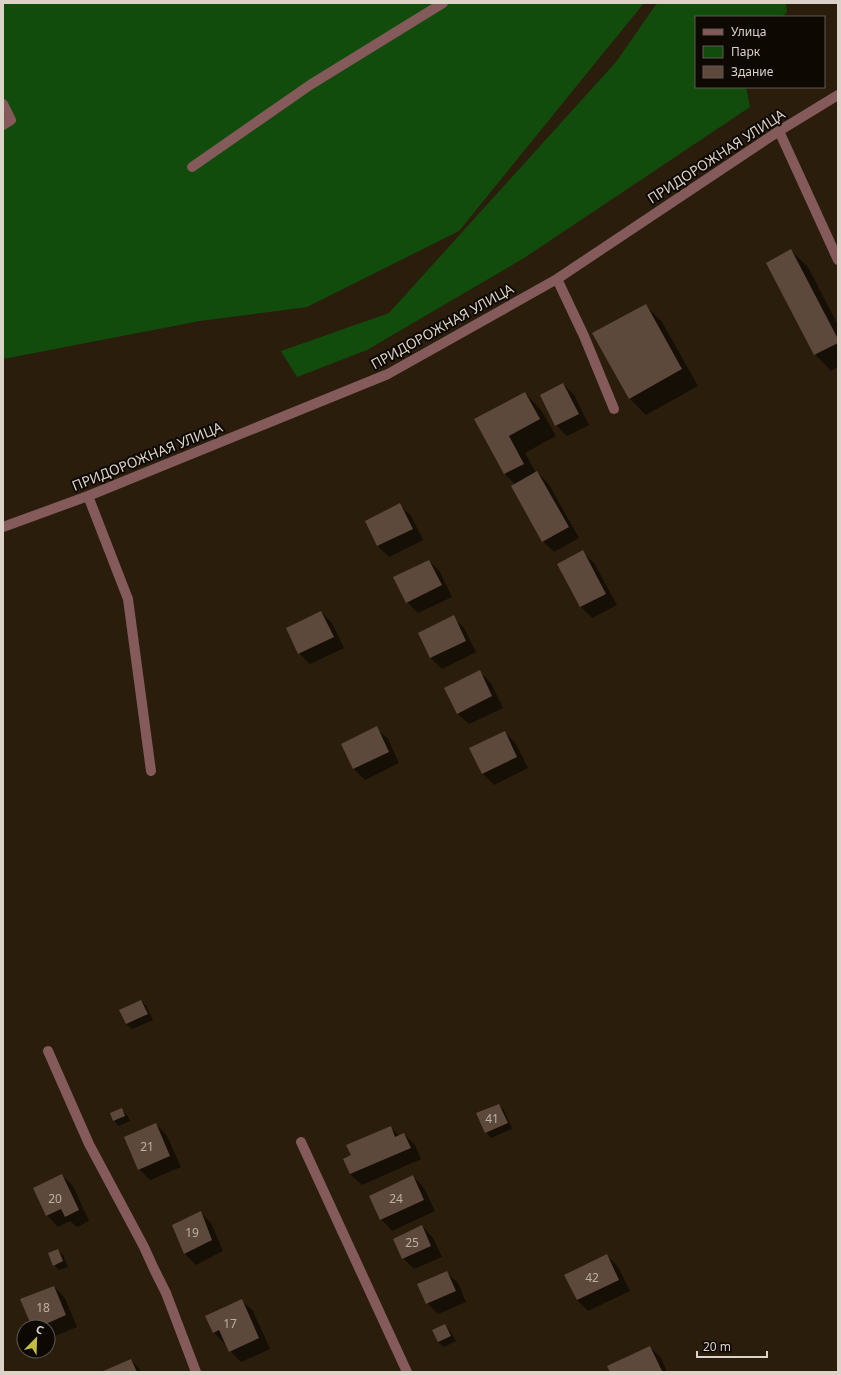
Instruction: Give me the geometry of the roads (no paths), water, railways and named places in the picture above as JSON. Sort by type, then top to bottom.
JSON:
[{"type":"street","points":[[192,167],[310,85],[443,3]]},
{"type":"street","name":"ПРИДОРОЖНАЯ УЛИЦА","points":[[3,527],[88,496],[388,374],[557,279],[779,131],[838,94]]},
{"type":"street","points":[[3,104],[11,120],[3,125]]},
{"type":"street","points":[[779,131],[838,260]]},
{"type":"street","points":[[557,279],[584,336],[614,409]]},
{"type":"street","points":[[88,496],[128,599],[151,770]]},
{"type":"street","points":[[48,1051],[89,1144],[144,1247],[160,1281],[196,1372]]},
{"type":"street","points":[[301,1142],[407,1372]]}]
